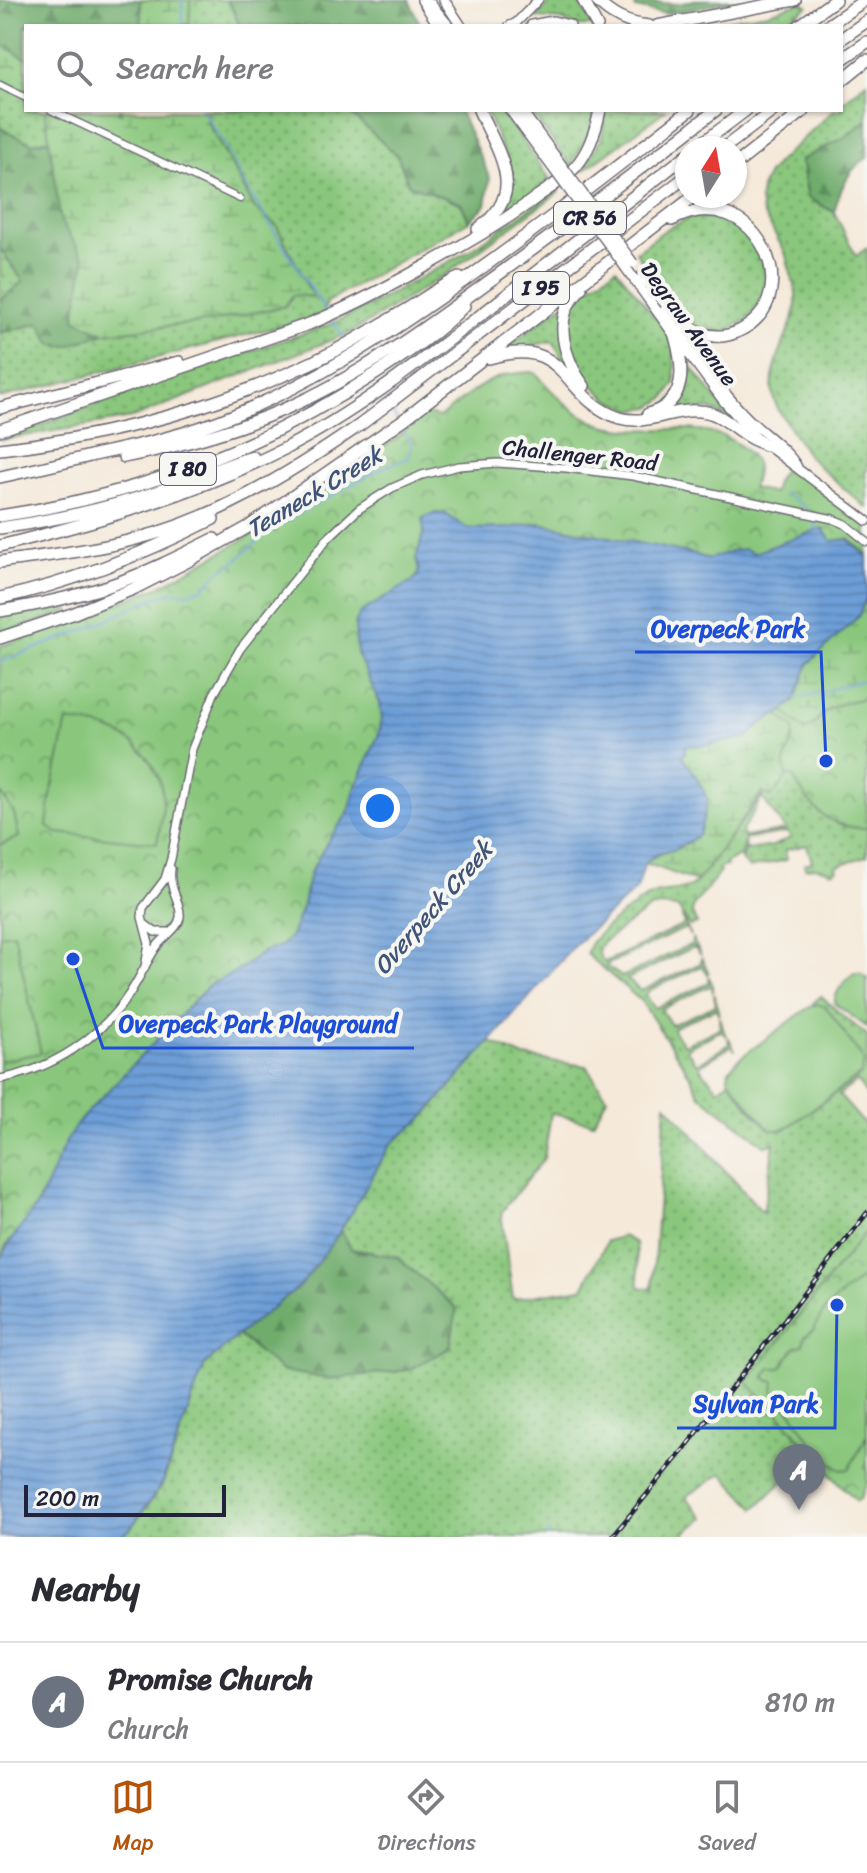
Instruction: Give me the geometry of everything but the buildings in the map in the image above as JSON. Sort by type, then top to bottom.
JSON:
[{"type":"highway","points":[[426,0],[439,24]]},
{"type":"highway","points":[[583,0],[596,24]]},
{"type":"highway","points":[[596,0],[622,20],[640,24]]},
{"type":"highway","points":[[668,24],[795,0]]},
{"type":"highway","points":[[802,24],[835,0]]},
{"type":"highway","points":[[830,24],[865,0]]},
{"type":"highway","points":[[843,38],[867,21]]},
{"type":"highway","points":[[843,59],[867,42]]},
{"type":"highway","points":[[843,79],[867,60]]},
{"type":"highway","points":[[427,265],[490,220],[505,198],[505,170],[480,112]]},
{"type":"highway","points":[[0,430],[322,319],[372,296],[506,219],[573,169],[588,148],[599,112]]},
{"type":"highway","name":"I 95","points":[[0,477],[157,441],[216,422],[274,398],[489,263],[687,112]]},
{"type":"highway","name":"I 95","points":[[56,466],[94,463],[144,453],[221,433],[359,377],[713,112]]},
{"type":"highway","points":[[712,136],[743,112]]},
{"type":"highway","points":[[740,136],[771,112]]},
{"type":"highway","points":[[747,156],[802,112]]},
{"type":"highway","name":"I 95","points":[[0,546],[154,503],[286,448],[385,387],[675,164]]},
{"type":"highway","name":"I 95","points":[[0,562],[105,546],[146,536],[196,519],[262,488],[380,410],[675,185]]},
{"type":"highway","points":[[0,638],[87,608],[147,582],[241,531],[406,418],[678,208]]},
{"type":"highway","points":[[643,276],[688,324],[699,332],[713,335],[734,333],[753,322],[766,302],[771,286],[770,262],[764,247],[750,228],[733,217],[714,212],[692,212],[646,233]]},
{"type":"highway","points":[[590,276],[567,307],[563,332],[569,359],[578,378],[602,402],[622,412],[640,415],[655,412],[668,403],[678,389],[682,373],[675,336]]},
{"type":"highway","points":[[0,408],[230,351]]},
{"type":"highway","points":[[481,360],[511,352],[534,353],[558,366],[594,404],[619,417],[640,421],[704,411],[765,445]]},
{"type":"highway","name":"I 80","points":[[0,449],[77,438],[167,417],[343,353]]},
{"type":"highway","name":"I 80","points":[[0,516],[89,499],[191,468],[275,431],[359,377]]},
{"type":"highway","name":"I 80","points":[[0,528],[106,507],[286,448]]},
{"type":"highway","name":"I 80","points":[[0,598],[62,582],[135,556],[225,513],[262,488]]},
{"type":"highway","points":[[0,611],[68,597],[128,579],[214,539],[295,494]]},
{"type":"main road","points":[[426,0],[447,24]]},
{"type":"main road","points":[[514,24],[538,0]]},
{"type":"main road","points":[[446,3],[460,24]]},
{"type":"main road","points":[[446,3],[466,24]]},
{"type":"main road","name":"Degraw Avenue","points":[[512,112],[557,166],[630,266],[675,336],[732,411],[765,445],[866,520]]},
{"type":"main road","name":"Degraw Avenue","points":[[524,112],[557,166]]},
{"type":"main road","name":"Degraw Avenue","points":[[630,266],[643,276],[729,397],[753,424],[788,454],[797,467]]},
{"type":"street","points":[[0,85],[24,97]]},
{"type":"street","points":[[55,112],[240,199]]},
{"type":"street","name":"Challenger Road","points":[[145,967],[149,947],[143,908],[165,879],[192,749],[214,694],[240,649],[327,539],[359,509],[392,488],[422,475],[459,466],[518,464],[566,468],[633,476],[829,518],[848,527],[867,542]]},
{"type":"street","name":"Challenger Road","points":[[0,1079],[46,1065],[82,1044],[121,1006],[158,944],[180,919],[171,882],[171,859]]},
{"type":"street","points":[[152,898],[164,896],[176,902]]},
{"type":"street","points":[[146,925],[158,933],[171,931]]},
{"type":"green space","points":[[0,0],[140,0],[142,24],[24,24],[24,58],[0,44]]},
{"type":"green space","points":[[140,0],[190,0],[189,24],[142,24]]},
{"type":"green space","points":[[190,0],[228,0],[239,24],[189,24]]},
{"type":"green space","points":[[228,0],[409,0],[420,24],[239,24]]},
{"type":"green space","points":[[552,0],[578,0],[592,24],[572,24],[536,18]]},
{"type":"green space","points":[[695,0],[736,0],[666,14],[635,8],[637,2],[679,4]]},
{"type":"green space","points":[[801,2],[808,6],[783,24],[702,24],[768,13]]},
{"type":"green space","points":[[0,44],[24,58],[24,91],[0,79]]},
{"type":"green space","points":[[0,79],[24,91],[24,112],[45,112],[50,140],[31,143],[0,128]]},
{"type":"green space","points":[[867,81],[867,120],[845,137],[801,160],[808,198],[834,212],[856,256],[867,248],[867,508],[808,456],[774,400],[773,377],[794,316],[796,292],[785,252],[762,212],[760,201],[761,188],[778,162],[832,112],[843,112],[843,102]]},
{"type":"green space","points":[[45,112],[208,112],[207,122],[254,208],[277,226],[313,297],[293,295],[285,306],[214,321],[104,333],[75,319],[85,259],[61,222]]},
{"type":"green space","points":[[208,112],[348,112],[398,155],[409,185],[461,203],[469,221],[327,302],[324,315],[0,398],[0,333],[40,323],[68,346],[104,333],[214,321],[285,306],[277,226],[254,208],[207,122]]},
{"type":"green space","points":[[348,112],[460,112],[490,178],[486,205],[469,221],[461,203],[409,185],[397,155]]},
{"type":"green space","points":[[486,112],[501,112],[550,179],[501,218],[510,196],[512,171]]},
{"type":"green space","points":[[530,112],[594,112],[591,130],[571,166]]},
{"type":"green space","points":[[606,112],[663,112],[583,171],[602,137]]},
{"type":"green space","points":[[867,120],[867,158],[850,174],[834,212],[808,198],[801,160],[845,137]]},
{"type":"green space","points":[[0,128],[31,143],[50,140],[61,222],[85,259],[75,319],[104,333],[68,346],[52,345],[40,323],[0,333],[0,301],[23,281],[0,248]]},
{"type":"green space","points":[[556,190],[559,192],[442,277],[352,332],[132,418],[0,440],[118,396],[331,324],[469,251]]},
{"type":"green space","points":[[691,217],[720,218],[749,233],[763,257],[766,283],[759,303],[749,319],[724,332],[697,326],[653,278],[636,252],[666,229]]},
{"type":"green space","points":[[0,248],[23,281],[0,301]]},
{"type":"green space","points":[[616,268],[662,325],[674,347],[675,383],[665,398],[651,407],[632,410],[608,399],[587,380],[573,354],[568,324],[573,304],[587,289]]},
{"type":"green space","points":[[566,302],[572,376],[553,341],[501,352]]},
{"type":"green space","points":[[688,362],[732,420],[709,409],[661,414],[683,384]]},
{"type":"green space","points":[[532,372],[573,410],[600,424],[617,428],[689,429],[723,436],[739,445],[754,460],[756,473],[752,488],[773,493],[783,471],[793,470],[867,527],[867,554],[849,539],[832,542],[822,529],[754,553],[738,551],[707,558],[539,523],[509,528],[468,529],[444,513],[424,532],[416,559],[417,577],[360,613],[357,653],[380,703],[382,718],[379,734],[355,789],[349,812],[310,873],[303,905],[291,936],[281,946],[263,952],[238,971],[209,985],[81,1119],[36,1206],[23,1227],[6,1245],[0,1260],[0,646],[158,587],[259,531],[398,437],[423,413],[440,417],[488,382],[506,375]]},
{"type":"green space","points":[[867,596],[867,698],[834,707],[805,731],[783,711],[795,701],[809,663],[858,617]]},
{"type":"green space","points":[[67,601],[70,611],[0,634],[0,614]]},
{"type":"green space","points":[[867,698],[867,828],[842,825],[831,820],[813,807],[793,776],[787,776],[785,762],[794,728],[779,715],[783,711],[805,730],[834,707]]},
{"type":"green space","points":[[779,714],[794,727],[786,762],[787,776],[771,797],[762,792],[697,882],[645,863],[682,846],[699,834],[702,824],[682,755],[685,746],[747,738],[763,722]]},
{"type":"green space","points":[[67,721],[116,733],[128,739],[147,757],[162,792],[163,811],[157,843],[57,833],[47,826]]},
{"type":"green space","points":[[784,766],[867,827],[867,856],[836,866],[838,869],[833,872],[816,867],[805,868],[804,864],[812,862],[807,845],[785,850],[787,860],[749,868],[742,861],[746,847],[747,850],[773,846],[791,838],[788,832],[745,839],[741,859],[739,856],[721,867],[693,906],[692,913],[697,924],[690,926],[678,908],[650,908],[601,944],[598,952],[605,962],[684,925],[684,918],[690,936],[686,928],[606,966],[622,977],[692,944],[692,938],[701,955],[694,947],[627,979],[641,991],[701,963],[701,957],[708,975],[702,966],[650,990],[646,996],[655,1008],[709,983],[709,977],[713,993],[710,986],[661,1009],[671,1025],[714,1006],[715,995],[719,1016],[715,1009],[673,1030],[684,1045],[720,1028],[720,1018],[726,1037],[720,1031],[687,1050],[697,1064],[729,1044],[729,1038],[735,1051],[730,1047],[700,1068],[718,1089],[730,1081],[753,1112],[775,1129],[784,1130],[861,1075],[862,1058],[826,1007],[813,1003],[821,996],[867,1035],[867,1096],[857,1081],[839,1095],[867,1127],[867,1230],[747,1382],[783,1418],[812,1454],[755,1508],[722,1473],[686,1497],[704,1518],[685,1533],[686,1537],[121,1537],[162,1486],[204,1366],[238,1335],[282,1371],[397,1257],[351,1249],[341,1230],[391,1144],[421,1120],[490,1042],[524,1057],[586,1066],[607,1098],[593,1123],[551,1113],[544,1158],[501,1213],[513,1299],[583,1288],[607,1241],[623,1236],[636,1243],[639,1287],[652,1289],[666,1104],[763,1213],[774,1143],[766,1146],[700,1095],[641,1001],[586,954],[603,930],[642,901],[658,893],[682,890],[695,884]],"holes":[[[762,798],[786,830],[744,837],[742,831]]]},
{"type":"green space","points":[[0,792],[14,813],[19,837],[0,845]]},
{"type":"green space","points":[[14,933],[41,1053],[0,1061],[0,935]]},
{"type":"green space","points":[[854,973],[867,978],[867,1027],[835,1004],[838,991]]},
{"type":"green space","points":[[817,1004],[826,1007],[862,1058],[861,1074],[783,1130],[772,1130],[728,1078],[729,1070],[740,1058]]},
{"type":"green space","points":[[341,1230],[351,1249],[397,1257],[457,1308],[450,1348],[409,1370],[329,1379],[282,1371],[238,1335],[302,1284]]},
{"type":"green space","points":[[867,1230],[867,1483],[857,1501],[811,1455],[783,1418],[747,1382]]},
{"type":"green space","points":[[867,1273],[867,1436],[849,1469],[841,1470],[819,1453],[793,1414],[773,1392],[774,1381],[769,1381],[765,1376],[771,1368],[781,1368],[795,1347],[803,1345],[805,1336],[815,1329],[829,1306]]},
{"type":"water","name":"Overpeck Creek","points":[[444,513],[468,529],[509,528],[539,523],[709,559],[744,549],[754,553],[822,528],[832,541],[848,539],[867,557],[867,596],[858,617],[809,663],[795,701],[763,722],[747,738],[685,746],[682,756],[708,800],[699,835],[674,850],[655,855],[645,863],[637,889],[575,945],[421,1120],[391,1144],[341,1230],[302,1284],[204,1366],[161,1486],[129,1530],[121,1537],[0,1537],[0,1260],[38,1203],[81,1119],[209,985],[238,971],[263,952],[281,946],[291,936],[303,905],[310,873],[349,812],[355,789],[379,734],[382,718],[380,703],[357,653],[355,624],[360,613],[417,577],[416,559],[424,532],[423,518]]},
{"type":"waterway","name":"Teaneck Creek","points":[[182,0],[183,24]]},
{"type":"waterway","name":"Teaneck Creek","points":[[203,112],[246,187],[327,313]]},
{"type":"waterway","name":"Teaneck Creek","points":[[331,318],[345,339]]},
{"type":"waterway","name":"Teaneck Creek","points":[[390,408],[397,420]]},
{"type":"waterway","name":"Teaneck Creek","points":[[0,662],[94,626],[148,600],[173,592],[188,593],[203,588],[266,534],[386,466],[409,458],[412,445],[401,425]]},
{"type":"waterway","points":[[783,493],[808,512]]},
{"type":"waterway","points":[[811,517],[817,533]]},
{"type":"waterway","points":[[796,697],[867,680]]},
{"type":"waterway","points":[[546,1537],[549,1532]]},
{"type":"railway","points":[[612,1537],[867,1213]]},
{"type":"place","name":"Overpeck Park","points":[[826,761]]},
{"type":"place","name":"Overpeck Park Playground","points":[[73,959]]},
{"type":"place","name":"Sylvan Park","points":[[837,1305]]},
{"type":"place","name":"Promise Church","points":[[799,1510]]}]
